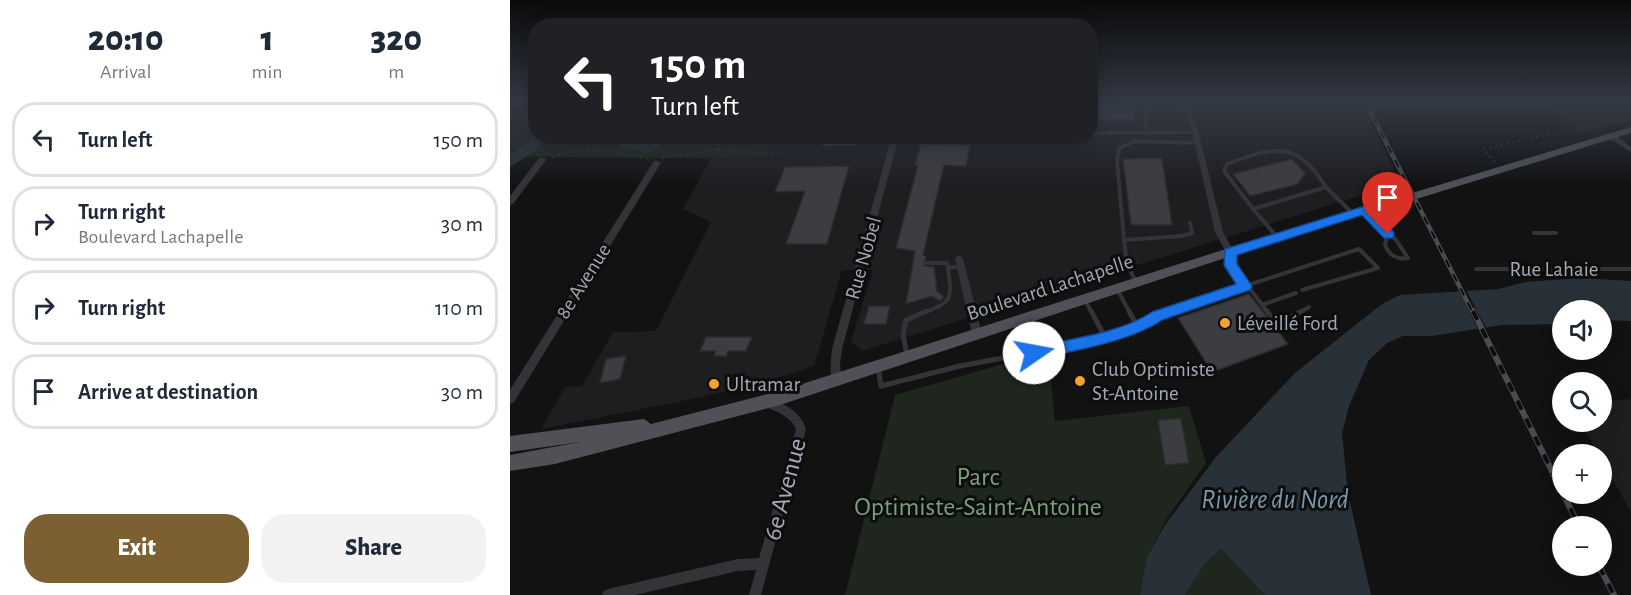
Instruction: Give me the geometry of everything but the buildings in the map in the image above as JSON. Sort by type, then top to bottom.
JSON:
[{"type":"main road","name":"Boulevard Lachapelle","points":[[510,463],[555,456],[765,402],[1277,237],[1628,131]]},
{"type":"main road","name":"Boulevard Lachapelle","points":[[510,444],[700,419]]},
{"type":"street","points":[[1196,132],[1219,232],[1230,252]]},
{"type":"street","points":[[1611,136],[1631,150]]},
{"type":"street","name":"Rue Nobel","points":[[837,380],[835,364],[837,349],[894,144]]},
{"type":"street","points":[[510,202],[542,160]]},
{"type":"street","name":"8e Avenue","points":[[510,399],[657,163]]},
{"type":"street","points":[[960,262],[977,334]]},
{"type":"street","name":"6e Avenue","points":[[754,595],[801,429],[799,421],[790,412],[765,402]]},
{"type":"street","points":[[608,595],[738,565],[763,564]]},
{"type":"lane","points":[[1098,133],[1196,132]]},
{"type":"lane","points":[[1136,282],[1127,264],[1117,160],[1119,148],[1136,141],[1199,143]]},
{"type":"lane","points":[[1277,237],[1224,171],[1227,164],[1274,150],[1290,150],[1319,174],[1326,187],[1388,234],[1405,250],[1408,258],[1398,258],[1388,252],[1385,244],[1388,234]]},
{"type":"lane","points":[[1253,209],[1326,187]]},
{"type":"lane","points":[[1124,240],[1182,237],[1192,233],[1190,224]]},
{"type":"lane","points":[[1534,233],[1556,232]]},
{"type":"lane","points":[[878,367],[881,386],[970,364],[1105,337],[1157,316],[1359,249],[1378,268],[1302,290]]},
{"type":"lane","points":[[1230,252],[1230,265],[1277,325],[1309,307]]},
{"type":"lane","points":[[948,268],[960,262]]},
{"type":"lane","points":[[907,357],[903,335],[906,320],[938,308],[950,298],[952,290],[947,263],[927,263]]},
{"type":"lane","name":"Rue Lahaie","points":[[1476,269],[1631,269]]},
{"type":"lane","points":[[1117,289],[1137,326]]},
{"type":"lane","points":[[1262,305],[1296,293]]},
{"type":"lane","points":[[1085,299],[1105,337]]},
{"type":"path","points":[[1503,168],[1483,149],[1565,131]]},
{"type":"path","points":[[716,150],[719,144]]},
{"type":"path","points":[[542,160],[575,150],[614,152],[657,163],[665,156],[716,150],[783,154]]},
{"type":"shaded area","points":[[1098,131],[1375,131],[1401,183],[862,351],[851,342],[873,270],[842,270],[814,366],[761,383],[692,399],[541,429],[565,387],[582,386],[613,332],[656,331],[711,222],[683,209],[711,158],[763,156],[769,144],[1098,144]]},
{"type":"shaded area","points":[[1578,131],[1593,131],[1581,134]]},
{"type":"shaded area","points":[[1631,399],[1631,512],[1612,478],[1612,444],[1593,444],[1587,434],[1588,432],[1612,432],[1612,401]]},
{"type":"green space","points":[[510,131],[528,131],[528,144],[769,144],[763,156],[510,157]]},
{"type":"green space","name":"Parc Optimiste-Saint-Antoine","points":[[1048,351],[1055,421],[1189,406],[1206,463],[1166,520],[1149,554],[1140,595],[845,595],[895,395]]},
{"type":"green space","points":[[1221,549],[1265,595],[1185,595],[1204,565]]},
{"type":"water","name":"Rivière du Nord","points":[[1580,278],[1631,281],[1631,321],[1612,320],[1612,300],[1552,300],[1552,324],[1502,325],[1432,336],[1403,336],[1387,343],[1369,360],[1349,406],[1342,433],[1348,493],[1371,595],[1265,595],[1221,549],[1204,565],[1185,595],[1140,595],[1147,557],[1165,525],[1216,457],[1295,373],[1382,304],[1400,295],[1498,289],[1526,282]]},
{"type":"pier","points":[[1458,288],[1465,288],[1487,330],[1479,332]]},
{"type":"waterway","points":[[510,162],[534,144]]},
{"type":"waterway","points":[[625,144],[651,147],[655,144]]},
{"type":"railway","points":[[1380,131],[1473,313]]},
{"type":"railway","points":[[1473,311],[1574,516]]},
{"type":"railway","points":[[1604,576],[1614,595]]},
{"type":"place","name":"Léveillé Ford","points":[[1225,323]]},
{"type":"place","name":"Club Optimiste St-Antoine","points":[[1080,381]]},
{"type":"place","name":"Ultramar","points":[[714,384]]},
{"type":"route","points":[[1034,353],[1094,341],[1148,322],[1157,316],[1245,286],[1230,265],[1230,252],[1365,210],[1388,234]]}]
